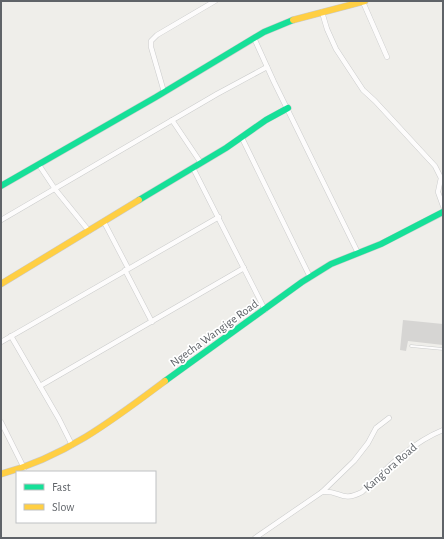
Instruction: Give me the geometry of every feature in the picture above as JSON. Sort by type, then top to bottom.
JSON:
[{"type":"street","points":[[164,92],[150,41],[215,1]]},
{"type":"street","points":[[1,186],[276,26],[364,1],[387,57]]},
{"type":"street","points":[[322,12],[327,29],[336,49],[360,86],[435,166],[441,178],[438,192],[443,206]]},
{"type":"street","points":[[254,38],[358,253]]},
{"type":"street","points":[[1,220],[172,120],[267,67]]},
{"type":"street","points":[[1,284],[242,138],[266,120],[288,108]]},
{"type":"street","points":[[172,120],[201,163]]},
{"type":"street","points":[[242,138],[310,277]]},
{"type":"street","points":[[39,164],[54,189],[89,231]]},
{"type":"street","points":[[193,168],[265,310]]},
{"type":"street","name":"Ngecha Wangige Road","points":[[1,474],[24,468],[44,460],[108,423],[310,277],[331,264],[381,244],[443,212]]},
{"type":"street","points":[[1,342],[218,217]]},
{"type":"street","points":[[104,222],[152,322]]},
{"type":"street","points":[[40,386],[244,268]]},
{"type":"street","points":[[11,336],[72,445]]},
{"type":"street","points":[[256,538],[322,492],[354,461],[368,443],[376,428],[388,418]]},
{"type":"street","points":[[1,422],[24,468]]},
{"type":"street","name":"Kang'ora Road","points":[[322,492],[329,491],[343,497],[353,497],[362,492],[411,447],[429,436],[443,430]]},
{"type":"lane","points":[[411,346],[443,349]]},
{"type":"building","points":[[403,320],[443,324],[443,345],[408,341],[406,351],[400,350]]},
{"type":"traffic: fast","points":[[1,186],[156,97],[264,32],[293,20]]},
{"type":"traffic: fast","points":[[139,200],[226,148],[266,120],[288,108]]},
{"type":"traffic: fast","points":[[165,381],[302,282],[331,264],[381,244],[443,212]]},
{"type":"traffic: slow","points":[[293,20],[365,1]]},
{"type":"traffic: slow","points":[[1,284],[139,200]]},
{"type":"traffic: slow","points":[[1,474],[46,458],[88,436],[165,381]]}]
